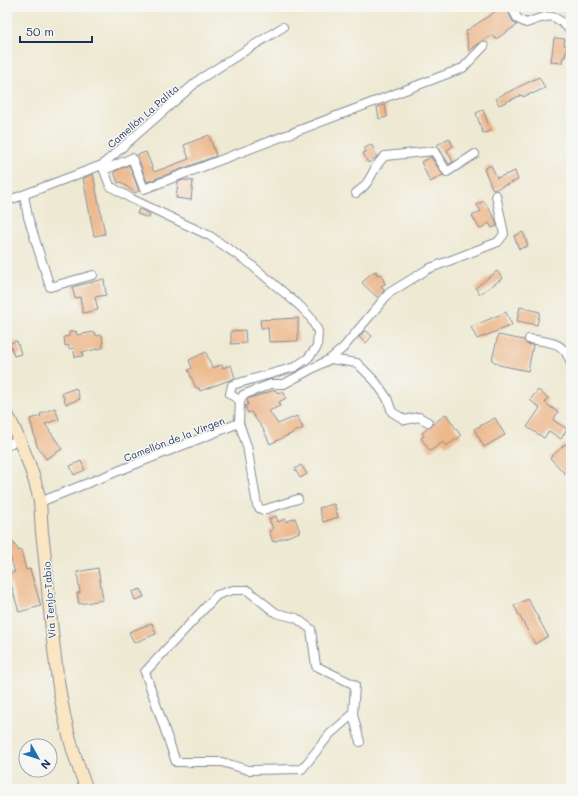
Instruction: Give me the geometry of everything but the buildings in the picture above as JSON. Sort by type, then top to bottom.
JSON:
[{"type":"main road","name":"Vía Tenjo-Tabio","points":[[7,414],[19,438],[40,502],[52,645],[59,695],[75,760],[87,789]]},
{"type":"street","points":[[511,7],[518,19],[526,23],[547,16],[558,17],[571,31]]},
{"type":"street","name":"Camellón La Palita","points":[[7,201],[103,168],[200,79],[283,27]]},
{"type":"street","points":[[484,46],[463,68],[144,189],[132,158],[103,168],[110,186],[132,199],[210,236],[249,262],[301,307],[310,317],[318,331],[317,347],[308,358],[295,367],[232,385],[230,394],[240,401],[243,395],[271,384],[284,384],[330,359],[343,348],[388,293],[428,269],[498,242],[504,234],[496,195]]},
{"type":"street","points":[[356,193],[366,187],[379,162],[385,156],[434,151],[447,172],[474,154]]},
{"type":"street","points":[[24,195],[28,217],[50,287],[93,276]]},
{"type":"street","points":[[528,339],[556,343],[568,353],[571,364]]},
{"type":"street","points":[[330,359],[357,364],[375,381],[387,398],[392,412],[405,420],[419,416],[428,422]]},
{"type":"street","name":"Camellón de la Virgen","points":[[40,502],[239,423],[240,401]]},
{"type":"street","points":[[239,423],[247,446],[257,505],[259,508],[263,510],[298,499]]},
{"type":"street","points":[[7,446],[19,438]]},
{"type":"street","points":[[353,714],[330,734],[302,769],[248,770],[222,762],[176,762],[145,672],[217,595],[233,590],[247,590],[276,613],[296,618],[311,629],[316,666],[355,685],[353,714],[360,742]]}]
